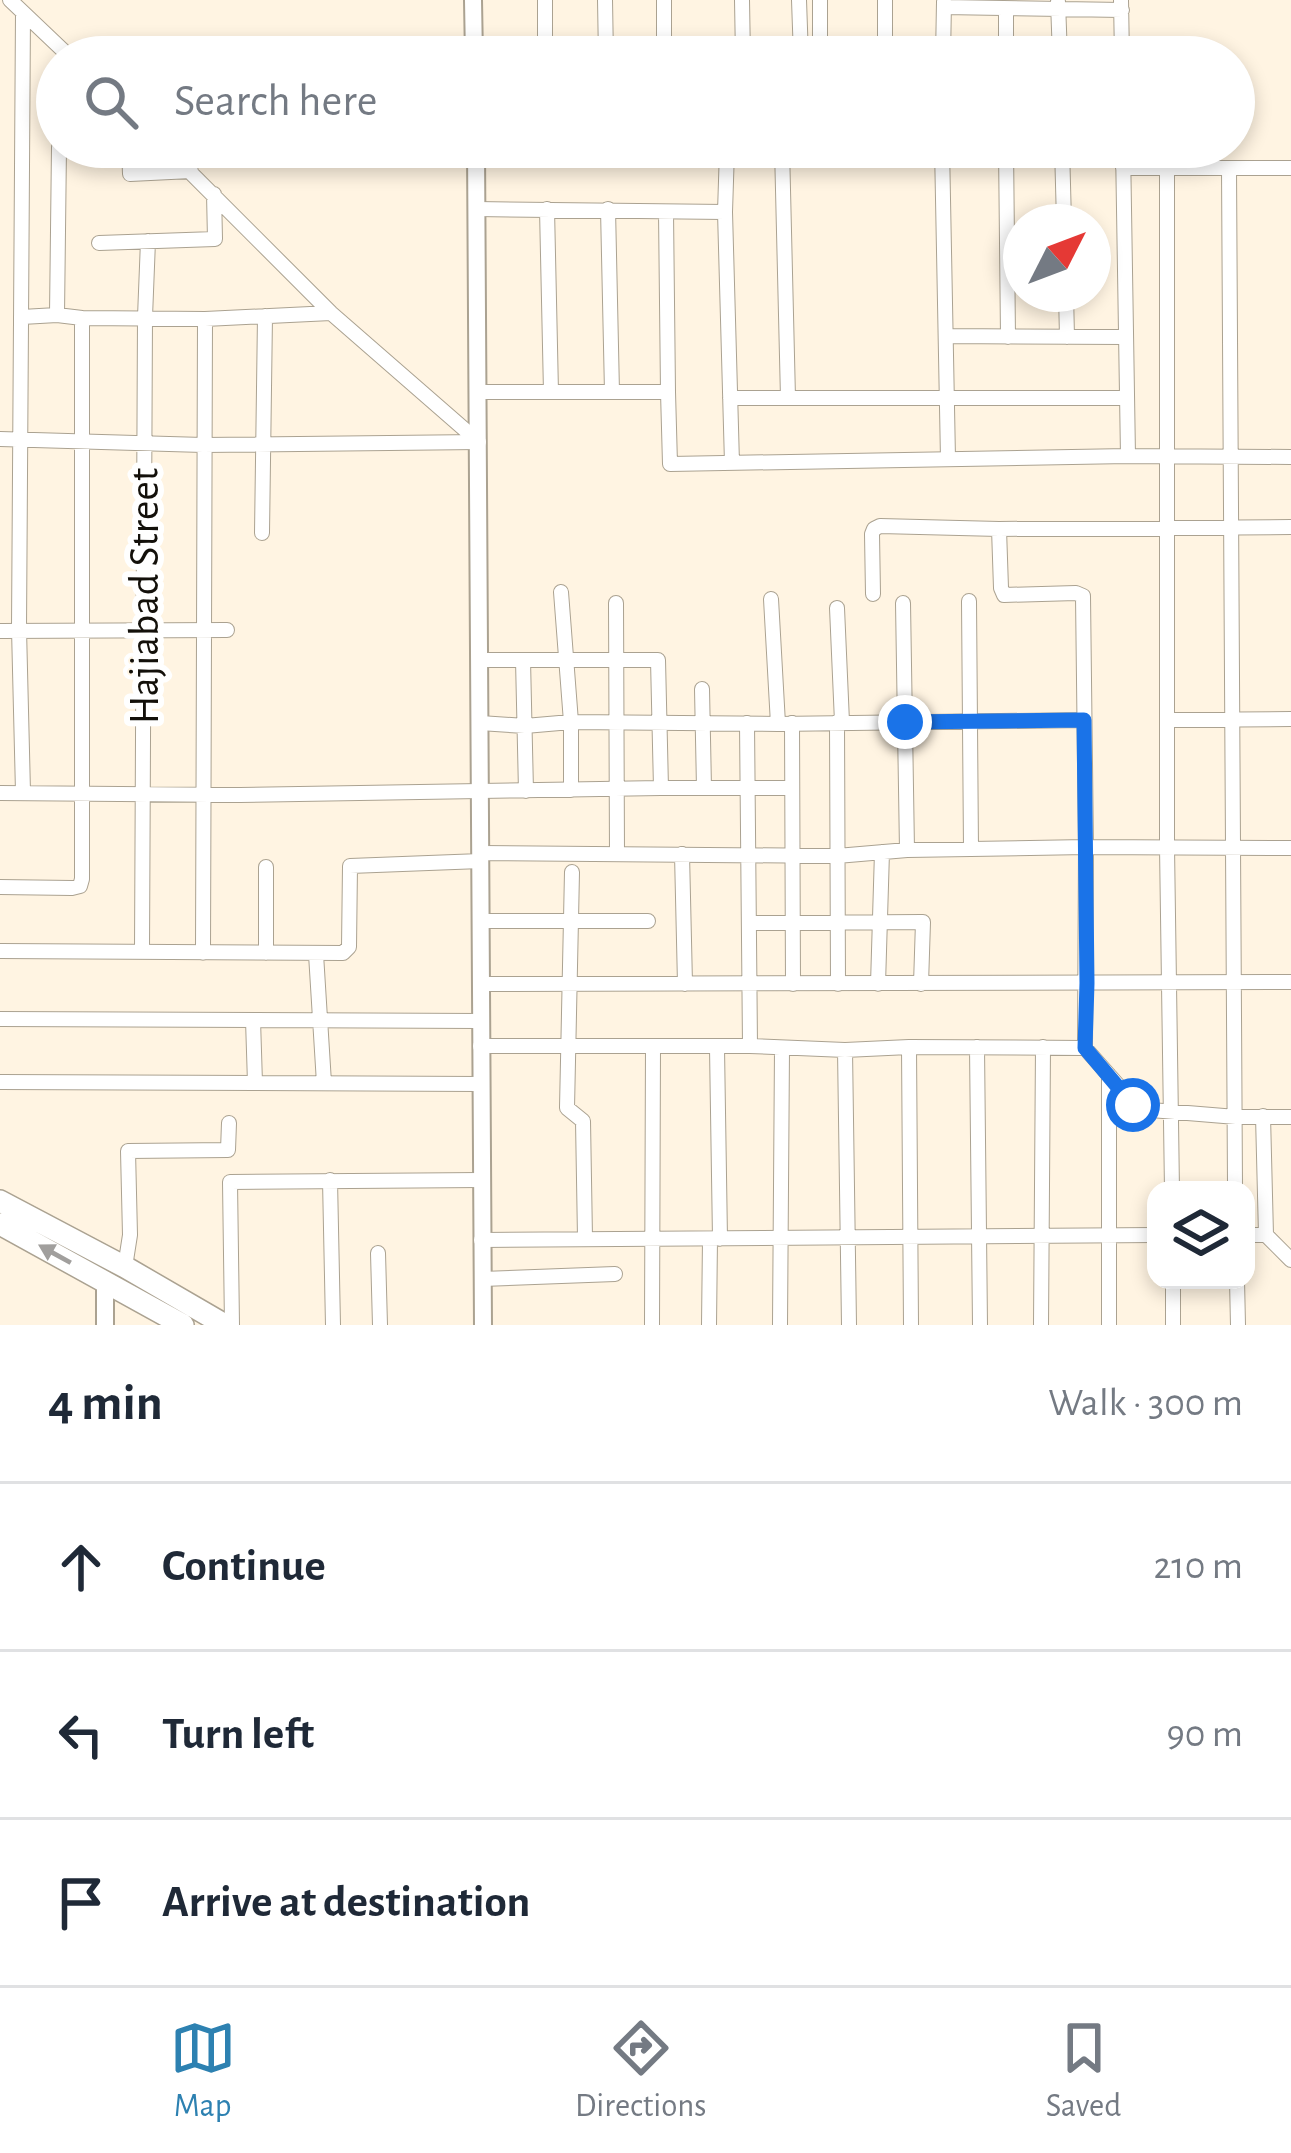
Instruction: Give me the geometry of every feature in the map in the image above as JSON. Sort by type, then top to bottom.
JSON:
[{"type":"highway","points":[[0,1201],[229,1325]]},
{"type":"highway","points":[[0,1224],[183,1325]]},
{"type":"street","points":[[10,0],[45,36]]},
{"type":"street","points":[[473,0],[474,36]]},
{"type":"street","points":[[545,0],[545,36]]},
{"type":"street","points":[[605,0],[606,36]]},
{"type":"street","points":[[664,0],[664,36]]},
{"type":"street","points":[[742,0],[743,36]]},
{"type":"street","points":[[799,0],[800,36]]},
{"type":"street","points":[[820,0],[820,36]]},
{"type":"street","points":[[885,0],[885,36]]},
{"type":"street","points":[[943,36],[944,4],[1006,9],[1122,5],[1122,36]]},
{"type":"street","points":[[1058,5],[1059,36]]},
{"type":"street","points":[[1006,9],[1006,36]]},
{"type":"street","points":[[23,13],[19,629],[23,792]]},
{"type":"street","points":[[57,315],[58,168]]},
{"type":"street","points":[[130,168],[130,174],[191,171]]},
{"type":"street","points":[[188,168],[331,313],[479,442]]},
{"type":"street","points":[[476,168],[483,1325]]},
{"type":"street","points":[[726,168],[732,463]]},
{"type":"street","points":[[782,168],[788,398]]},
{"type":"street","points":[[942,168],[948,459]]},
{"type":"street","points":[[1006,168],[1007,337]]},
{"type":"street","points":[[1063,168],[1064,204]]},
{"type":"street","points":[[1127,455],[1124,168],[1291,168]]},
{"type":"street","points":[[1167,168],[1172,1181]]},
{"type":"street","points":[[1228,168],[1235,1181]]},
{"type":"street","points":[[99,243],[215,239],[214,194]]},
{"type":"street","points":[[476,209],[725,212]]},
{"type":"street","points":[[547,209],[551,392]]},
{"type":"street","points":[[608,209],[612,392]]},
{"type":"street","points":[[666,212],[670,464],[1127,455],[1291,457]]},
{"type":"street","name":"Hajiabad Street","points":[[142,952],[148,241]]},
{"type":"street","points":[[1066,312],[1067,338]]},
{"type":"street","points":[[22,316],[205,319],[331,313]]},
{"type":"street","points":[[262,533],[265,316]]},
{"type":"street","points":[[0,887],[80,886],[82,318]]},
{"type":"street","points":[[203,952],[205,319]]},
{"type":"street","points":[[946,336],[1126,337]]},
{"type":"street","points":[[479,392],[668,392]]},
{"type":"street","points":[[730,398],[1127,398]]},
{"type":"street","points":[[0,439],[203,446],[479,442]]},
{"type":"street","points":[[873,594],[872,534],[880,526],[1291,527]]},
{"type":"street","points":[[999,529],[1004,595],[1076,592],[1083,596],[1085,1048],[1139,1109],[1291,1117]]},
{"type":"street","points":[[561,592],[572,790]]},
{"type":"street","points":[[771,599],[792,788],[793,984]]},
{"type":"street","points":[[968,601],[971,849]]},
{"type":"street","points":[[616,603],[617,854]]},
{"type":"street","points":[[903,603],[907,850]]},
{"type":"street","points":[[838,608],[838,984]]},
{"type":"street","points":[[0,631],[227,630]]},
{"type":"street","points":[[480,660],[658,660],[661,788]]},
{"type":"street","points":[[523,660],[526,791]]},
{"type":"street","points":[[702,689],[704,788]]},
{"type":"street","points":[[1167,720],[1291,719]]},
{"type":"street","points":[[479,723],[1084,720]]},
{"type":"street","points":[[747,723],[750,1046]]},
{"type":"street","points":[[0,793],[792,788]]},
{"type":"street","points":[[0,951],[343,953],[349,947],[350,866],[617,854],[837,856],[907,850],[1291,848]]},
{"type":"street","points":[[878,984],[882,852]]},
{"type":"street","points":[[682,854],[685,984]]},
{"type":"street","points":[[266,867],[266,953]]},
{"type":"street","points":[[572,872],[567,1108],[583,1121],[585,1238]]},
{"type":"street","points":[[481,921],[648,921]]},
{"type":"street","points":[[749,923],[923,922],[921,984]]},
{"type":"street","points":[[316,954],[324,1083]]},
{"type":"street","points":[[480,984],[1291,982]]},
{"type":"street","points":[[0,1019],[480,1021]]},
{"type":"street","points":[[253,1020],[255,1083]]},
{"type":"street","points":[[480,1046],[1085,1048]]},
{"type":"street","points":[[652,1325],[653,1046]]},
{"type":"street","points":[[909,1047],[911,1325]]},
{"type":"street","points":[[977,1047],[980,1325]]},
{"type":"street","points":[[710,1325],[717,1048]]},
{"type":"street","points":[[1041,1325],[1043,1048]]},
{"type":"street","points":[[780,1325],[782,1049]]},
{"type":"street","points":[[845,1050],[849,1325]]},
{"type":"street","points":[[1109,1075],[1109,1325]]},
{"type":"street","points":[[0,1082],[480,1084]]},
{"type":"street","points":[[1263,1116],[1266,1235],[1291,1260]]},
{"type":"street","points":[[229,1124],[229,1325]]},
{"type":"street","points":[[125,1267],[130,1235],[128,1151],[228,1150]]},
{"type":"street","points":[[330,1180],[333,1325]]},
{"type":"street","points":[[230,1182],[481,1180]]},
{"type":"street","points":[[481,1240],[1147,1235]]},
{"type":"street","points":[[1255,1235],[1266,1235]]},
{"type":"street","points":[[378,1253],[380,1325]]},
{"type":"street","points":[[482,1279],[615,1274]]},
{"type":"street","points":[[105,1282],[105,1325]]},
{"type":"street","points":[[1173,1289],[1174,1325]]},
{"type":"street","points":[[1237,1289],[1238,1325]]},
{"type":"route","points":[[905,722],[1084,720],[1085,1048],[1133,1105]]}]
